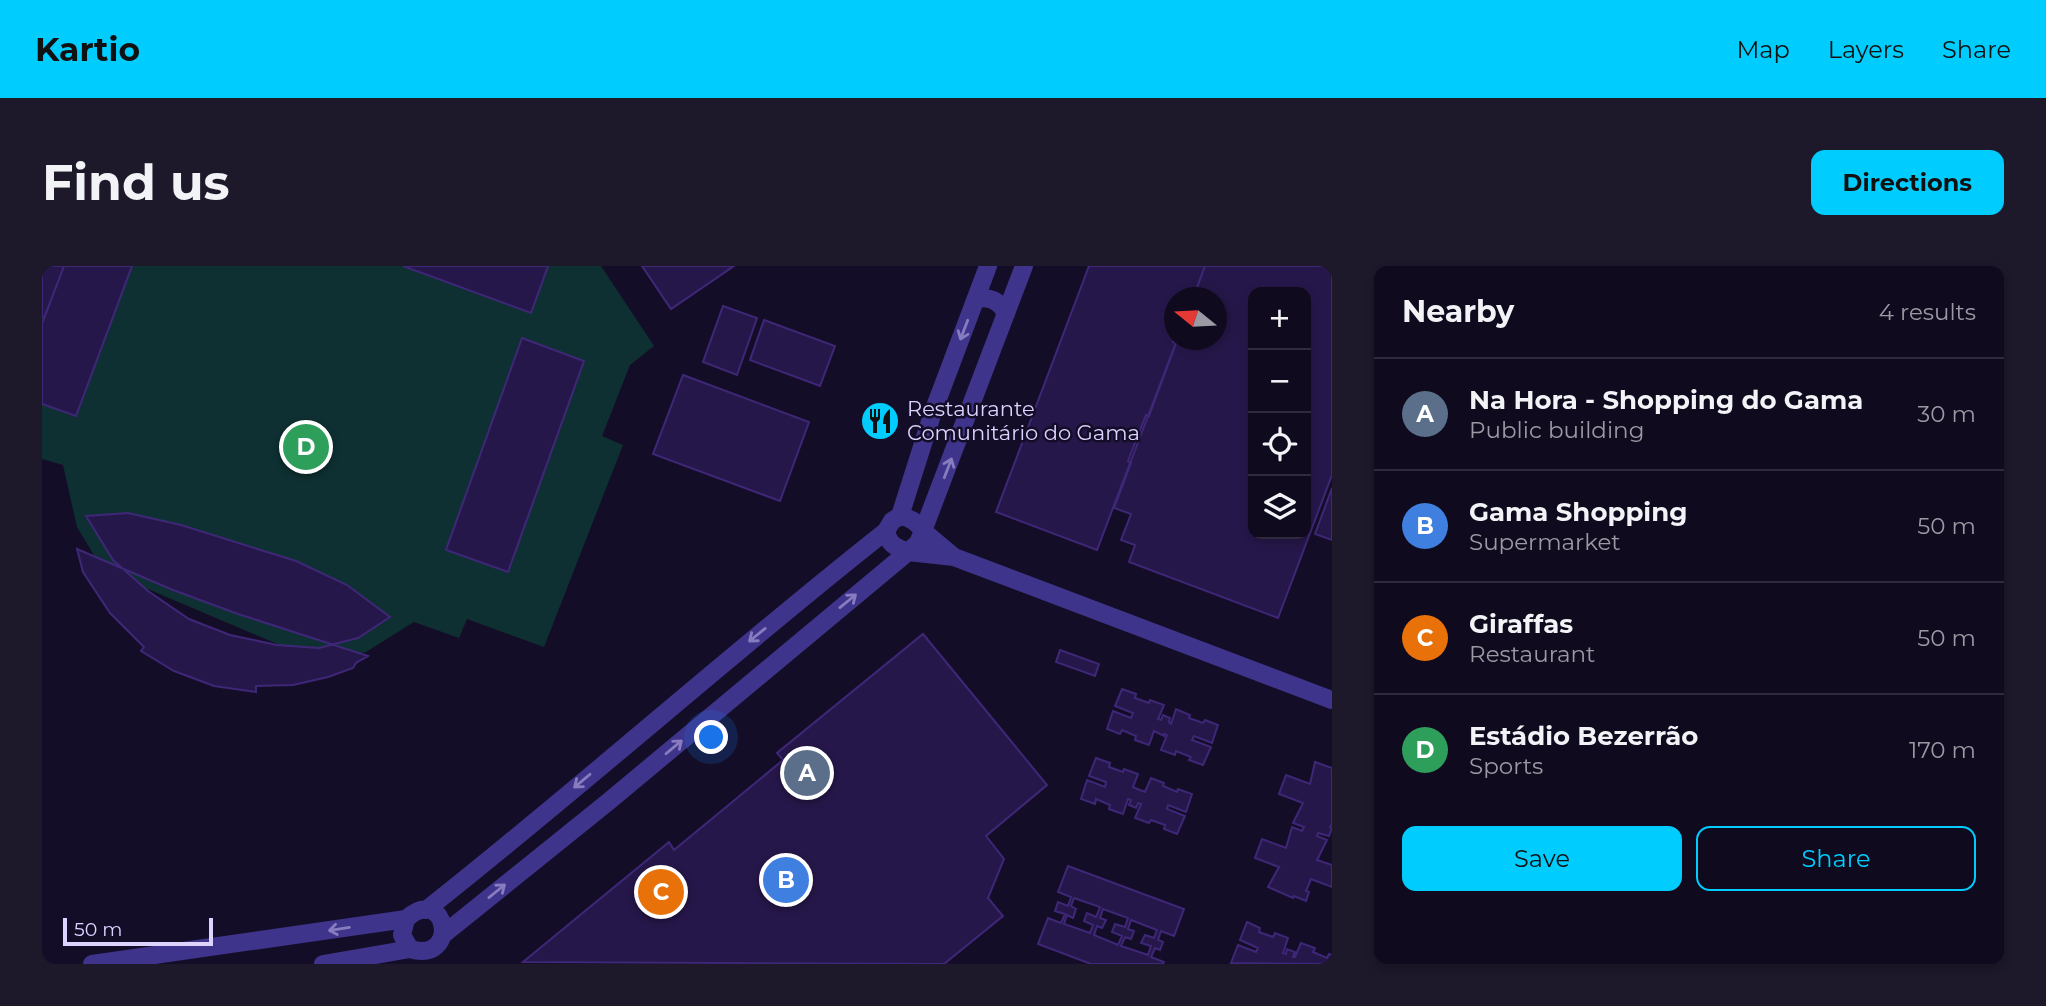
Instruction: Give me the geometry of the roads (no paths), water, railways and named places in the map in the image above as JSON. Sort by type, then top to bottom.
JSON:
[{"type":"street","points":[[92,964],[406,919],[413,913],[425,910],[493,857],[762,631],[886,531],[892,521],[900,516],[933,412],[988,266]]},
{"type":"street","points":[[444,934],[608,802],[918,543],[1024,266]]},
{"type":"street","points":[[975,300],[981,298],[996,301],[1006,314]]},
{"type":"street","points":[[900,516],[918,523],[923,531],[954,557]]},
{"type":"street","points":[[886,531],[893,546],[908,552],[954,557],[1332,699]]},
{"type":"street","points":[[323,964],[410,948],[434,957],[444,934],[440,918],[425,910]]},
{"type":"street","points":[[406,919],[402,935],[410,948]]},
{"type":"place","name":"Restaurante Comunitário do Gama","points":[[880,421]]},
{"type":"place","name":"Estádio Bezerrão","points":[[306,447]]},
{"type":"place","name":"Na Hora - Shopping do Gama","points":[[807,773]]},
{"type":"place","name":"Gama Shopping","points":[[786,880]]},
{"type":"place","name":"Giraffas","points":[[661,892]]}]
